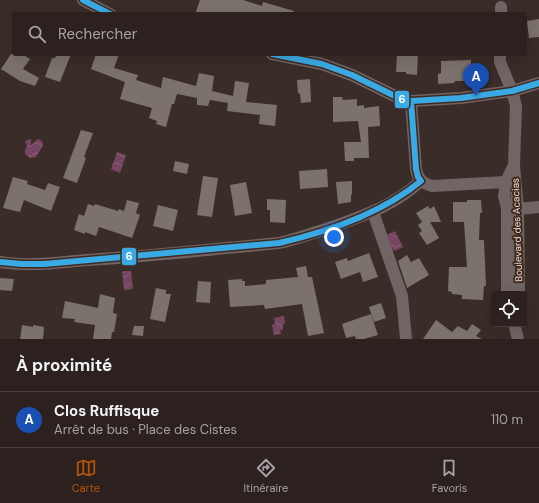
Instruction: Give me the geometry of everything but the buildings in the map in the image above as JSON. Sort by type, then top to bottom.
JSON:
[{"type":"street","points":[[83,0],[106,12]]},
{"type":"street","points":[[282,56],[322,64],[352,75],[400,99],[412,101],[461,98],[512,91],[539,83]]},
{"type":"street","name":"Boulevard des Acacias","points":[[500,56],[500,62],[512,91],[516,106],[507,291]]},
{"type":"street","points":[[0,262],[9,264],[34,264],[138,257],[279,243],[297,239],[373,212],[391,203],[421,181],[418,177],[416,168],[412,101]]},
{"type":"street","name":"Boulevard des Acacias","points":[[514,165],[506,182],[504,196],[512,208],[519,291]]},
{"type":"street","name":"Boulevard des Acacias","points":[[421,181],[432,186],[506,182]]},
{"type":"street","points":[[512,208],[539,207]]},
{"type":"street","points":[[373,212],[402,296],[406,339]]},
{"type":"street","points":[[515,327],[518,339]]},
{"type":"water","points":[[31,139],[31,145],[38,139],[41,140],[43,146],[36,157],[30,158],[25,154],[27,146],[25,141]]},
{"type":"water","points":[[117,152],[126,155],[120,173],[111,169]]},
{"type":"water","points":[[395,231],[403,247],[395,251],[392,249],[387,235]]},
{"type":"water","points":[[122,271],[131,271],[133,289],[124,290]]},
{"type":"water","points":[[284,316],[285,324],[283,324],[283,330],[280,330],[281,334],[274,335],[272,325],[275,324],[274,318]]},
{"type":"transit line","name":"6","points":[[83,0],[106,12]]},
{"type":"transit line","name":"6","points":[[282,56],[322,64],[352,75],[401,99],[411,101],[461,98],[512,91],[539,83]]},
{"type":"transit line","name":"6","points":[[0,262],[44,264],[279,243],[316,233],[353,220],[389,203],[421,181],[418,177],[416,169],[411,101]]},
{"type":"place","name":"Clos Ruffisque","points":[[476,96]]}]
